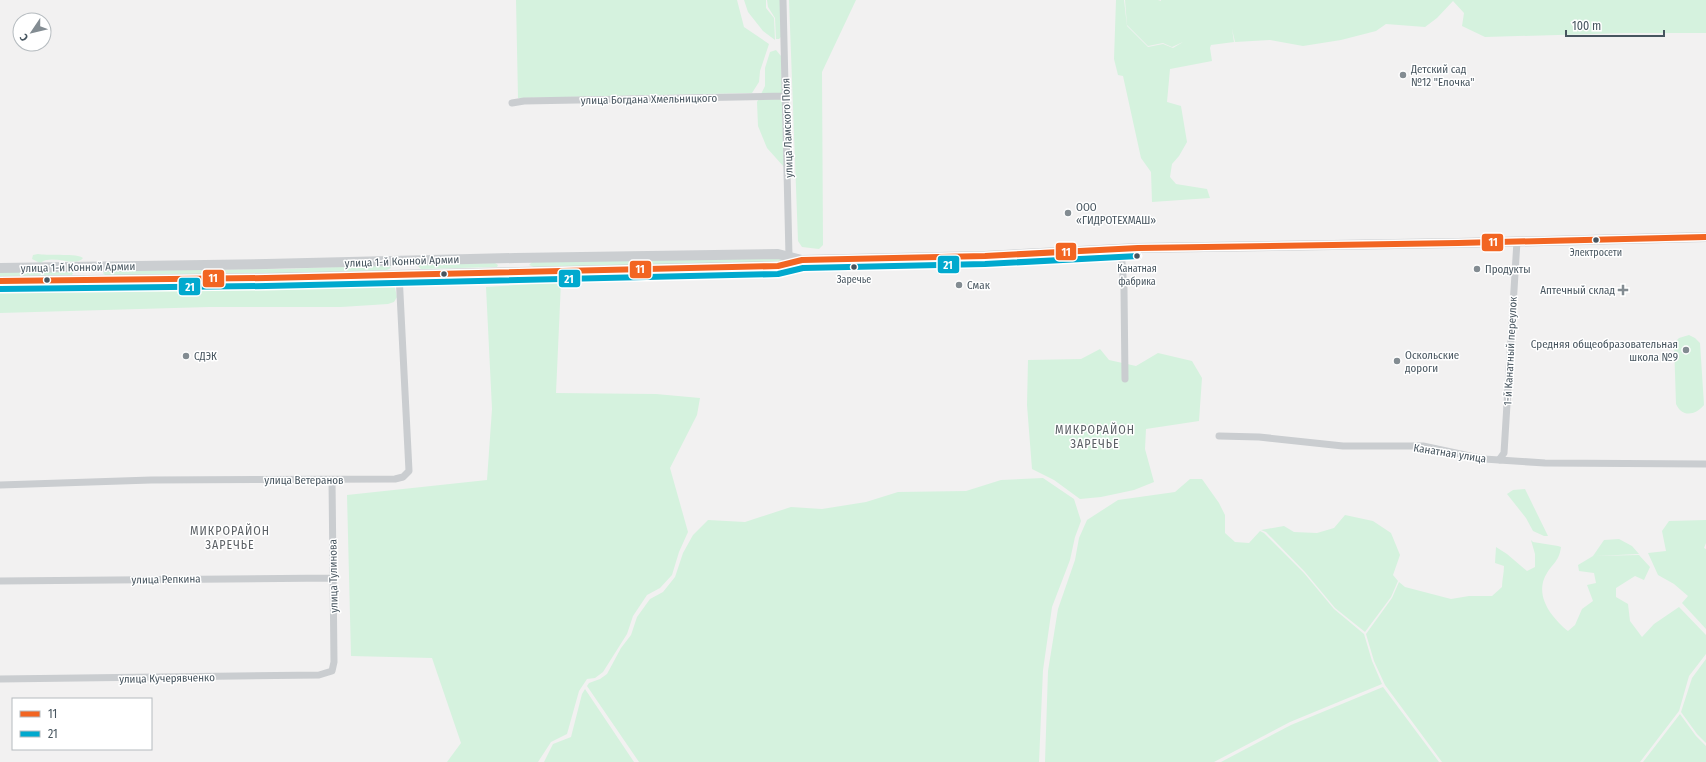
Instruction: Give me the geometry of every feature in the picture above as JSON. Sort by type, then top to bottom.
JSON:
[{"type":"main road","name":"улица 1-й Конной Армии","points":[[0,281],[778,266],[802,260],[985,256],[1216,246],[1337,245],[1706,237]]},
{"type":"main road","name":"улица 1-й Конной Армии","points":[[0,268],[778,254],[802,260]]},
{"type":"main road","points":[[511,258],[512,272]]},
{"type":"main road","points":[[400,274],[402,261]]},
{"type":"main road","points":[[89,266],[90,280]]},
{"type":"street","name":"улица Ламского Поля","points":[[783,0],[789,256]]},
{"type":"street","name":"улица Богдана Хмельницкого","points":[[512,103],[524,101],[786,96]]},
{"type":"street","name":"1-й Канатный переулок","points":[[1499,460],[1504,453],[1516,241]]},
{"type":"street","points":[[1121,249],[1124,289],[1125,379]]},
{"type":"street","name":"улица Ветеранов","points":[[0,485],[151,480],[332,480],[395,479],[403,477],[409,471],[400,274]]},
{"type":"street","name":"Канатная улица","points":[[1219,436],[1259,437],[1342,446],[1423,446],[1484,459],[1545,463],[1706,464]]},
{"type":"street","name":"улица Тулинова","points":[[332,480],[334,662],[332,671]]},
{"type":"street","name":"улица Репкина","points":[[0,581],[333,578]]},
{"type":"street","name":"улица Кучерявченко","points":[[0,679],[311,676],[327,674],[332,671]]},
{"type":"green space","points":[[516,0],[737,0],[744,27],[769,44],[760,71],[759,82],[752,93],[518,98]]},
{"type":"green space","points":[[744,0],[766,0],[766,8],[774,18],[775,40],[763,31],[748,12]]},
{"type":"green space","points":[[767,0],[780,0],[781,37],[779,39],[776,39],[775,18],[768,7]]},
{"type":"green space","points":[[789,0],[856,0],[822,72],[823,245],[819,249],[802,247],[798,241]]},
{"type":"green space","points":[[1116,0],[1124,0],[1127,26],[1148,47],[1163,44],[1173,48],[1183,42],[1172,47],[1163,43],[1148,46],[1127,25],[1125,0],[1706,0],[1706,33],[1626,33],[1485,37],[1462,26],[1464,13],[1453,1],[1437,18],[1425,27],[1386,24],[1376,31],[1341,40],[1303,46],[1270,40],[1235,42],[1232,29],[1234,42],[1211,45],[1212,61],[1170,69],[1167,102],[1181,106],[1187,142],[1179,156],[1172,164],[1170,177],[1176,184],[1207,189],[1210,198],[1152,202],[1151,172],[1141,158],[1123,76],[1118,75],[1114,59]]},
{"type":"green space","points":[[776,50],[781,56],[784,167],[767,148],[758,126],[757,102],[765,86],[765,68],[770,52]]},
{"type":"green space","points":[[33,255],[80,256],[83,258],[80,261],[75,262],[51,259],[40,263],[32,259]]},
{"type":"green space","points":[[780,258],[781,260],[773,262],[534,267],[529,265],[532,262]]},
{"type":"green space","points":[[495,263],[498,265],[497,267],[421,269],[418,266],[419,265]]},
{"type":"green space","points":[[389,265],[391,268],[387,270],[292,273],[105,275],[103,273],[106,271],[284,269]]},
{"type":"green space","points":[[0,272],[73,273],[72,275],[0,276]]},
{"type":"green space","points":[[356,281],[394,283],[397,297],[394,302],[388,304],[341,307],[209,307],[0,313],[0,289],[24,286],[106,284],[132,287],[141,284]]},
{"type":"green space","points":[[561,282],[556,393],[656,394],[700,398],[697,415],[670,468],[688,532],[679,552],[672,575],[660,588],[647,595],[633,616],[627,634],[603,672],[595,678],[587,679],[579,691],[567,734],[551,742],[538,762],[447,762],[461,743],[432,658],[351,656],[347,495],[487,480],[492,409],[486,287]]},
{"type":"green space","points":[[1689,335],[1700,343],[1704,405],[1697,411],[1689,414],[1682,411],[1676,404],[1674,343],[1679,338]]},
{"type":"green space","points":[[1100,349],[1109,360],[1136,366],[1158,353],[1192,361],[1202,378],[1199,421],[1146,429],[1145,449],[1154,482],[1134,490],[1101,497],[1080,499],[1054,480],[1032,469],[1027,405],[1028,360],[1081,359]]},
{"type":"green space","points":[[1043,478],[1074,499],[1081,521],[1075,537],[1070,560],[1052,607],[1043,670],[1039,762],[639,762],[587,686],[589,683],[600,679],[607,674],[621,648],[631,635],[637,617],[650,599],[663,592],[675,577],[683,553],[693,535],[708,520],[745,522],[791,507],[822,509],[866,502],[898,492],[966,491],[1001,480]]},
{"type":"green space","points":[[1190,479],[1202,479],[1219,503],[1225,515],[1225,533],[1235,542],[1249,543],[1260,531],[1264,533],[1304,573],[1334,609],[1364,634],[1372,661],[1382,684],[1290,722],[1214,762],[1045,762],[1048,671],[1058,609],[1075,560],[1079,538],[1087,520],[1118,500],[1175,492]]},
{"type":"green space","points":[[1525,489],[1548,536],[1544,536],[1533,531],[1526,518],[1507,494],[1513,490]]},
{"type":"green space","points":[[1345,515],[1373,521],[1391,533],[1400,555],[1393,575],[1398,581],[1391,597],[1365,632],[1335,608],[1305,572],[1266,532],[1261,530],[1284,526],[1294,532],[1317,533],[1334,528]]},
{"type":"green space","points":[[1706,520],[1706,543],[1704,548],[1706,549],[1706,629],[1682,603],[1688,596],[1674,584],[1658,575],[1648,553],[1666,551],[1662,531],[1669,521]]},
{"type":"green space","points":[[1619,539],[1632,546],[1639,554],[1595,556],[1639,555],[1650,567],[1644,580],[1635,576],[1616,588],[1616,597],[1628,604],[1630,621],[1642,637],[1654,624],[1679,607],[1706,635],[1706,654],[1689,676],[1679,711],[1640,762],[1442,762],[1385,685],[1374,661],[1366,634],[1392,598],[1399,582],[1405,587],[1451,599],[1469,596],[1492,596],[1502,587],[1504,569],[1504,566],[1495,563],[1496,547],[1527,571],[1535,567],[1535,554],[1531,540],[1533,542],[1558,546],[1561,547],[1559,555],[1543,581],[1542,590],[1543,598],[1551,613],[1568,631],[1575,625],[1582,609],[1593,601],[1587,585],[1596,583],[1594,573],[1579,571],[1578,565],[1593,556],[1604,540]]},
{"type":"green space","points":[[1706,659],[1706,743],[1697,734],[1681,712],[1692,678]]},
{"type":"green space","points":[[1383,687],[1439,762],[1221,762],[1291,725]]},
{"type":"green space","points":[[585,689],[634,762],[544,762],[553,744],[571,737],[582,694]]},
{"type":"green space","points":[[1680,714],[1696,736],[1706,746],[1706,762],[1643,762]]},
{"type":"transit line","name":"11","points":[[0,281],[266,278],[778,266],[802,260],[985,256],[1138,248],[1706,237]]},
{"type":"transit line","name":"21","points":[[0,289],[266,286],[778,274],[803,268],[985,264],[1138,256]]},
{"type":"place","name":"Детский сад №12 \"Елочка\"","points":[[1403,75]]},
{"type":"place","name":"ООО «ГИДРОТЕХМАШ»","points":[[1068,213]]},
{"type":"place","name":"Электросети","points":[[1596,240]]},
{"type":"place","name":"Канатная фабрика","points":[[1137,256]]},
{"type":"place","name":"Заречье","points":[[854,267]]},
{"type":"place","name":"Продукты","points":[[1477,269]]},
{"type":"place","name":"Смак","points":[[959,285]]},
{"type":"place","name":"Аптечный склад","points":[[1623,290]]},
{"type":"place","name":"Средняя общеобразовательная школа №9","points":[[1686,350]]},
{"type":"place","name":"СДЭК","points":[[186,356]]},
{"type":"place","name":"Оскольские дороги","points":[[1397,361]]},
{"type":"district","name":"МИКРОРАЙОН ЗАРЕЧЬЕ","points":[[1095,437]]},
{"type":"district","name":"МИКРОРАЙОН ЗАРЕЧЬЕ","points":[[230,538]]}]
